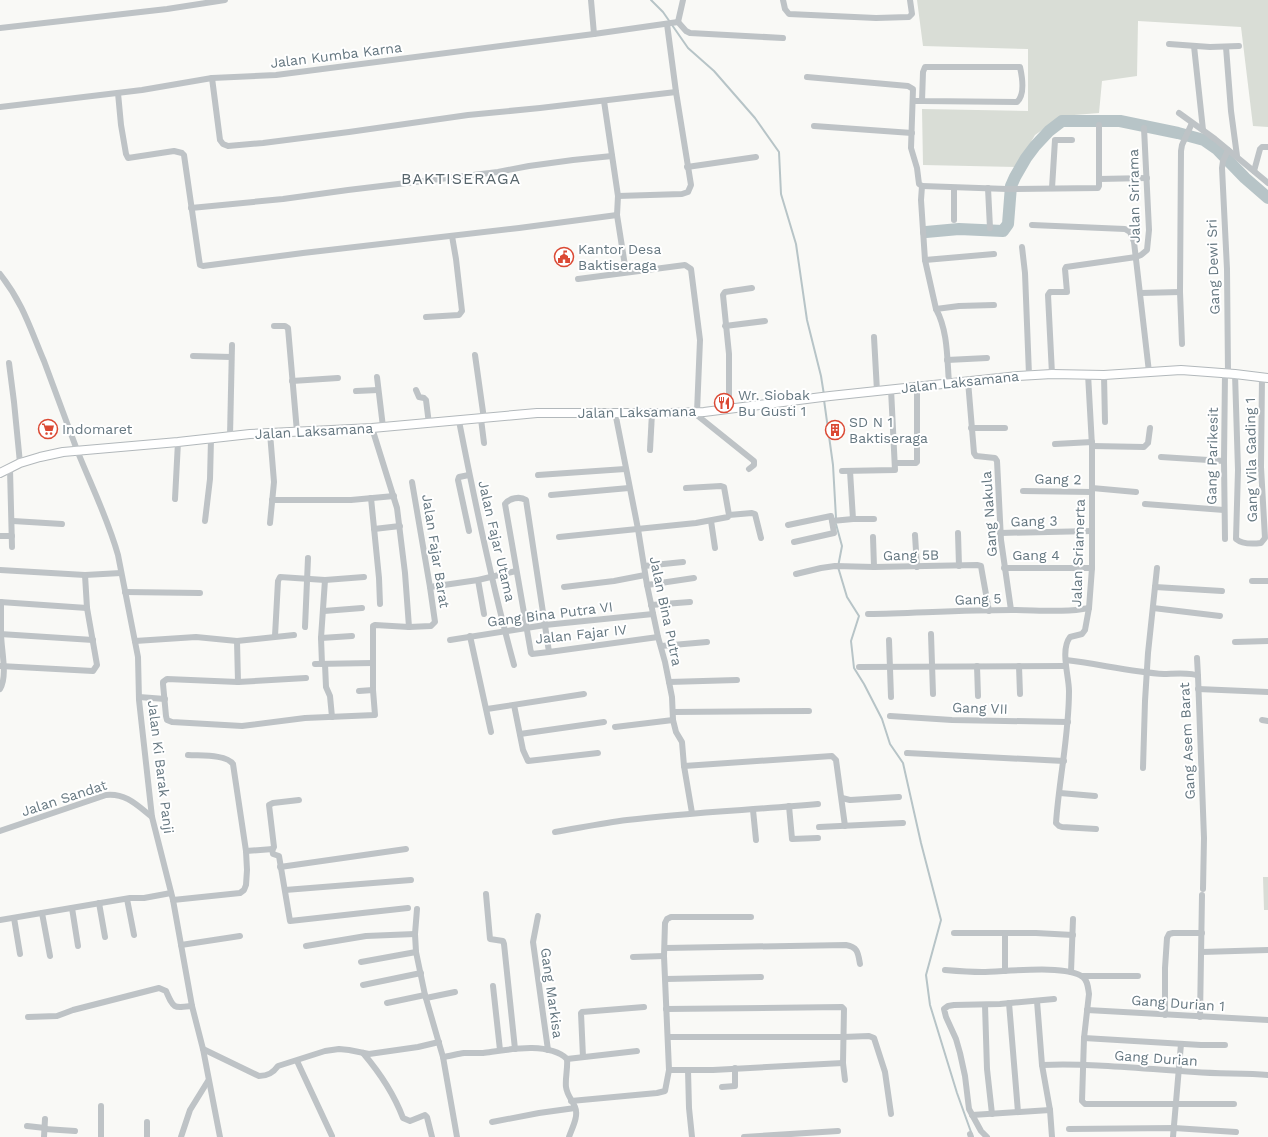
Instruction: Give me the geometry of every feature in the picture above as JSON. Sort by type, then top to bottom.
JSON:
[{"type":"main road","name":"Jalan Laksamana","points":[[0,473],[20,463],[57,452],[78,450],[270,433],[429,424],[537,413],[695,412],[917,386],[1029,375],[1104,375],[1181,370],[1265,377]]},
{"type":"street","points":[[0,28],[167,9],[225,0]]},
{"type":"street","points":[[591,0],[594,34]]},
{"type":"street","points":[[618,196],[686,193],[691,185],[676,92],[672,23],[683,0]]},
{"type":"street","points":[[783,0],[785,9],[789,14],[876,18],[909,17],[912,14],[910,0]]},
{"type":"street","points":[[672,23],[690,33],[783,38]]},
{"type":"street","name":"Jalan Kumba Karna","points":[[0,107],[118,93],[212,78],[276,75],[672,23]]},
{"type":"street","points":[[1169,44],[1226,47],[1239,46]]},
{"type":"street","points":[[1194,46],[1203,130]]},
{"type":"street","points":[[1226,47],[1231,111],[1237,156]]},
{"type":"street","points":[[913,101],[1017,102],[1021,96],[1022,79],[1020,67],[925,67],[923,72],[922,101]]},
{"type":"street","points":[[807,77],[908,86],[912,89],[913,101],[911,148],[917,168],[919,184],[922,186],[921,200],[925,260],[936,309],[940,316],[945,334],[949,383]]},
{"type":"street","points":[[212,78],[220,140],[223,144],[228,146],[349,132],[468,115],[676,92]]},
{"type":"street","points":[[118,93],[121,125],[127,157],[130,159],[174,151],[182,153],[200,265],[203,266],[617,215]]},
{"type":"street","points":[[604,101],[618,196],[617,215],[626,272]]},
{"type":"street","points":[[1179,113],[1191,126],[1203,130],[1227,152],[1237,156],[1268,183]]},
{"type":"street","points":[[922,186],[1007,189],[1098,188],[1099,124]]},
{"type":"street","points":[[814,126],[912,133]]},
{"type":"street","points":[[1182,344],[1180,292],[1181,151],[1191,126]]},
{"type":"street","name":"Jalan Srirama","points":[[1136,257],[1145,253],[1148,246],[1147,178],[1144,128]]},
{"type":"street","points":[[1052,188],[1054,140],[1072,140]]},
{"type":"street","points":[[1254,171],[1260,149],[1262,147],[1268,147]]},
{"type":"street","name":"Gang Dewi Sri","points":[[1227,152],[1222,168],[1222,191],[1227,268],[1230,373]]},
{"type":"street","points":[[191,208],[283,199],[612,156]]},
{"type":"street","points":[[687,167],[756,157]]},
{"type":"street","points":[[1099,179],[1147,178]]},
{"type":"street","points":[[954,188],[954,220]]},
{"type":"street","points":[[988,188],[990,228]]},
{"type":"street","name":"Jalan Srirama","points":[[1032,225],[1125,229],[1130,232],[1134,242],[1150,372]]},
{"type":"street","points":[[426,317],[459,315],[461,312],[456,259],[452,236]]},
{"type":"street","points":[[1022,247],[1025,273],[1029,375]]},
{"type":"street","points":[[925,260],[994,254]]},
{"type":"street","points":[[1052,374],[1048,295],[1050,292],[1067,292],[1066,267],[1136,257]]},
{"type":"street","points":[[578,279],[685,265],[691,269],[700,340],[695,412],[754,461],[754,464],[748,469]]},
{"type":"street","name":"Jalan Ki Barak Panji","points":[[0,274],[15,295],[23,310],[63,408],[113,539],[138,657],[139,697],[152,817],[173,900],[192,1006],[203,1049],[220,1137]]},
{"type":"street","points":[[729,409],[728,354],[723,294],[725,292],[752,288]]},
{"type":"street","points":[[1141,293],[1180,292]]},
{"type":"street","points":[[936,309],[959,306],[994,305]]},
{"type":"street","points":[[725,326],[765,321]]},
{"type":"street","points":[[274,326],[285,326],[288,328],[298,432]]},
{"type":"street","points":[[874,338],[877,391]]},
{"type":"street","points":[[230,436],[232,345]]},
{"type":"street","points":[[475,355],[484,443]]},
{"type":"street","points":[[193,356],[231,357]]},
{"type":"street","points":[[947,360],[986,358]]},
{"type":"street","points":[[9,363],[20,463]]},
{"type":"street","name":"Gang Parikesit","points":[[1225,539],[1224,461],[1230,373]]},
{"type":"street","name":"Gang Vila Gading 1","points":[[1230,373],[1238,470],[1236,538],[1239,541],[1249,543],[1263,542],[1265,538],[1266,521],[1261,467],[1265,377]]},
{"type":"street","name":"Jalan Sriamerta","points":[[1088,374],[1092,444],[1092,568],[1089,608],[1085,630],[1082,634],[1070,637],[1068,640],[1066,663],[1069,683],[1068,722],[1058,801],[1057,825],[1062,827],[1096,829]]},
{"type":"street","points":[[1104,375],[1105,422]]},
{"type":"street","points":[[377,377],[383,427]]},
{"type":"street","points":[[292,381],[338,378]]},
{"type":"street","name":"Gang Nakula","points":[[968,381],[974,453],[976,456],[996,458],[997,461],[1000,533],[1011,610]]},
{"type":"street","points":[[895,463],[917,462],[917,386]]},
{"type":"street","points":[[842,471],[893,470],[895,468],[891,389]]},
{"type":"street","points":[[356,391],[378,390]]},
{"type":"street","points":[[416,390],[419,397],[425,398],[426,400],[429,424]]},
{"type":"street","name":"Jalan Bina Putra","points":[[615,412],[638,529],[645,575],[672,697],[673,720],[676,732],[682,742],[684,766],[692,813]]},
{"type":"street","points":[[650,450],[649,437],[652,413]]},
{"type":"street","name":"Jalan Fajar Utama","points":[[459,421],[469,475],[514,666]]},
{"type":"street","points":[[306,678],[238,682],[167,679],[163,682],[163,684],[167,720],[172,722],[242,726],[305,718],[375,715],[372,629],[374,625],[410,627],[400,526],[394,496],[372,428]]},
{"type":"street","points":[[972,428],[1005,428]]},
{"type":"street","points":[[1055,444],[1092,444],[1144,447],[1148,442],[1150,428]]},
{"type":"street","points":[[270,433],[274,482],[270,523]]},
{"type":"street","points":[[205,521],[210,479],[211,439]]},
{"type":"street","points":[[175,499],[178,442]]},
{"type":"street","points":[[1161,457],[1224,461]]},
{"type":"street","points":[[10,469],[12,547]]},
{"type":"street","points":[[538,475],[625,469]]},
{"type":"street","points":[[850,471],[853,519]]},
{"type":"street","points":[[469,475],[460,477],[458,480],[469,531]]},
{"type":"street","name":"Jalan Fajar Barat","points":[[410,627],[432,626],[435,620],[412,482]]},
{"type":"street","points":[[686,488],[724,486],[729,515]]},
{"type":"street","points":[[551,495],[629,488]]},
{"type":"street","name":"Gang 2","points":[[1023,491],[1092,490],[1136,492]]},
{"type":"street","points":[[272,500],[350,500],[394,496]]},
{"type":"street","points":[[371,498],[380,604]]},
{"type":"street","points":[[526,628],[505,504],[510,500],[522,498],[526,500],[549,652]]},
{"type":"street","points":[[1145,504],[1224,510]]},
{"type":"street","points":[[559,537],[711,521],[728,517],[729,515],[752,513],[755,514],[761,538]]},
{"type":"street","points":[[788,525],[831,516],[834,533],[794,542]]},
{"type":"street","points":[[832,521],[874,519]]},
{"type":"street","points":[[12,521],[62,524]]},
{"type":"street","points":[[711,521],[715,548]]},
{"type":"street","points":[[374,529],[400,526]]},
{"type":"street","name":"Gang 3","points":[[1000,533],[1092,531]]},
{"type":"street","points":[[958,533],[959,566]]},
{"type":"street","points":[[915,535],[917,567]]},
{"type":"street","points":[[0,536],[12,536]]},
{"type":"street","points":[[874,537],[874,567]]},
{"type":"street","points":[[306,627],[308,558]]},
{"type":"street","points":[[644,566],[683,562]]},
{"type":"street","name":"Gang 5B","points":[[796,574],[821,568],[838,566],[980,566],[988,611]]},
{"type":"street","name":"Gang 4","points":[[1004,568],[1092,568]]},
{"type":"street","points":[[1143,768],[1147,672],[1157,568]]},
{"type":"street","points":[[0,570],[85,575],[121,573]]},
{"type":"street","points":[[430,587],[478,580],[516,571]]},
{"type":"street","points":[[2,666],[93,671],[97,665],[87,608],[85,575]]},
{"type":"street","points":[[564,587],[614,581],[645,575]]},
{"type":"street","points":[[275,636],[279,579],[282,577],[325,580],[364,577]]},
{"type":"street","points":[[647,585],[694,578]]},
{"type":"street","points":[[325,580],[322,638],[326,687],[330,696],[332,717]]},
{"type":"street","points":[[478,580],[484,614]]},
{"type":"street","points":[[1252,581],[1268,581]]},
{"type":"street","points":[[1155,587],[1222,591]]},
{"type":"street","points":[[125,592],[200,593]]},
{"type":"street","points":[[0,689],[2,684],[0,634],[1,602],[87,608]]},
{"type":"street","points":[[651,605],[690,602]]},
{"type":"street","points":[[324,611],[362,608]]},
{"type":"street","name":"Gang 5","points":[[868,614],[1011,610],[1080,610],[1089,608]]},
{"type":"street","points":[[1153,608],[1220,616]]},
{"type":"street","name":"Gang Bina Putra VI","points":[[450,640],[545,625],[653,614]]},
{"type":"street","name":"Jalan Fajar IV","points":[[526,628],[530,653],[532,654],[658,638]]},
{"type":"street","points":[[0,634],[93,640]]},
{"type":"street","points":[[931,634],[933,694]]},
{"type":"street","points":[[135,641],[196,637],[237,641],[294,635]]},
{"type":"street","points":[[322,638],[352,636]]},
{"type":"street","points":[[470,636],[491,732]]},
{"type":"street","points":[[889,640],[891,697]]},
{"type":"street","points":[[237,641],[238,682]]},
{"type":"street","points":[[1235,642],[1268,641]]},
{"type":"street","points":[[661,646],[707,642]]},
{"type":"street","points":[[1197,658],[1198,676]]},
{"type":"street","points":[[315,664],[373,663]]},
{"type":"street","name":"Gang Asem Barat","points":[[859,667],[932,668],[1019,666],[1066,663],[1147,672],[1193,674],[1198,676],[1204,838],[1200,1017]]},
{"type":"street","points":[[977,666],[978,696]]},
{"type":"street","points":[[1019,666],[1020,694]]},
{"type":"street","points":[[669,682],[737,680]]},
{"type":"street","points":[[1198,689],[1268,692]]},
{"type":"street","points":[[359,691],[373,690]]},
{"type":"street","points":[[487,709],[584,694]]},
{"type":"street","points":[[139,697],[165,699]]},
{"type":"street","points":[[514,705],[523,750],[528,761],[598,753]]},
{"type":"street","points":[[673,712],[809,711]]},
{"type":"street","name":"Gang VII","points":[[890,716],[1068,722]]},
{"type":"street","points":[[615,727],[673,720]]},
{"type":"street","points":[[520,734],[604,722]]},
{"type":"street","points":[[907,753],[1064,761]]},
{"type":"street","points":[[173,900],[240,893],[244,890],[246,885],[246,851],[233,764],[228,759],[221,757],[188,755]]},
{"type":"street","points":[[684,766],[832,756],[836,760],[845,826]]},
{"type":"street","points":[[1060,793],[1095,796]]},
{"type":"street","name":"Jalan Sandat","points":[[0,831],[106,795],[115,794],[124,796],[152,817]]},
{"type":"street","points":[[842,798],[850,800],[898,797]]},
{"type":"street","points":[[298,800],[273,803],[269,805],[274,847],[272,849],[273,854],[279,856],[290,921],[408,908]]},
{"type":"street","points":[[554,832],[626,820],[692,813],[753,810],[818,804]]},
{"type":"street","points":[[789,806],[792,839],[818,838]]},
{"type":"street","points":[[753,810],[756,840]]},
{"type":"street","points":[[819,827],[903,823]]},
{"type":"street","points":[[246,851],[272,849]]},
{"type":"street","points":[[280,867],[406,849]]},
{"type":"street","points":[[285,890],[411,880]]},
{"type":"street","points":[[0,920],[99,903],[144,898],[171,893]]},
{"type":"street","points":[[486,894],[490,939],[501,941],[504,944],[515,1049]]},
{"type":"street","points":[[127,899],[134,935]]},
{"type":"street","points":[[99,903],[105,937]]},
{"type":"street","points":[[72,908],[78,946]]},
{"type":"street","points":[[417,909],[415,934],[416,952],[425,996],[443,1057],[457,1137]]},
{"type":"street","points":[[42,913],[50,956]]},
{"type":"street","name":"Gang Markisa","points":[[538,916],[533,942],[548,1050]]},
{"type":"street","points":[[571,1101],[665,1091],[669,1070],[664,956],[667,919],[671,917],[751,918]]},
{"type":"street","points":[[14,918],[20,954]]},
{"type":"street","points":[[1071,972],[1073,919]]},
{"type":"street","points":[[954,933],[1073,935]]},
{"type":"street","points":[[1165,1015],[1165,968],[1167,938],[1169,934],[1173,933],[1202,933]]},
{"type":"street","points":[[306,946],[366,936],[415,934]]},
{"type":"street","points":[[1005,934],[1005,971]]},
{"type":"street","points":[[181,945],[240,936]]},
{"type":"street","points":[[665,948],[846,945],[852,946],[856,949],[860,964]]},
{"type":"street","points":[[1202,952],[1268,950]]},
{"type":"street","points":[[361,962],[416,952]]},
{"type":"street","points":[[633,957],[664,956]]},
{"type":"street","points":[[945,970],[983,972],[1047,970],[1071,972],[1082,976],[1138,976]]},
{"type":"street","points":[[363,985],[421,974]]},
{"type":"street","points":[[1082,976],[1087,982],[1089,994],[1084,1038],[1082,1101],[1085,1104],[1234,1104]]},
{"type":"street","points":[[666,979],[761,977]]},
{"type":"street","points":[[493,986],[500,1050]]},
{"type":"street","points":[[28,1017],[57,1016],[73,1010],[159,988],[166,991],[172,1004],[178,1008],[192,1006]]},
{"type":"street","points":[[387,1003],[455,992]]},
{"type":"street","points":[[987,1137],[981,1131],[969,1109],[965,1076],[960,1053],[944,1009],[948,1006],[954,1005],[985,1005],[1054,999]]},
{"type":"street","points":[[1037,1001],[1042,1065],[1050,1110],[1052,1137]]},
{"type":"street","points":[[1009,1003],[1018,1112]]},
{"type":"street","points":[[985,1005],[992,1114]]},
{"type":"street","points":[[583,1057],[582,1012],[644,1007]]},
{"type":"street","points":[[666,1009],[842,1007],[844,1009],[843,1063],[845,1080]]},
{"type":"street","name":"Gang Durian 1","points":[[1088,1010],[1268,1020]]},
{"type":"street","points":[[668,1038],[869,1036],[874,1038],[885,1072],[891,1114]]},
{"type":"street","points":[[1084,1038],[1225,1045]]},
{"type":"street","points":[[203,1049],[259,1076],[268,1075],[278,1066],[325,1051],[339,1049],[369,1054],[418,1048],[438,1042]]},
{"type":"street","points":[[1174,1137],[1181,1044]]},
{"type":"street","points":[[443,1057],[515,1049],[548,1050],[560,1053],[567,1059],[568,1068],[566,1086],[575,1108],[576,1115],[569,1137]]},
{"type":"street","points":[[567,1059],[638,1051]]},
{"type":"street","points":[[363,1053],[397,1101],[403,1118],[410,1121],[425,1115],[427,1117],[432,1137]]},
{"type":"street","points":[[297,1061],[332,1136]]},
{"type":"street","points":[[669,1070],[843,1063]]},
{"type":"street","name":"Gang Durian","points":[[1042,1065],[1143,1068],[1268,1075]]},
{"type":"street","points":[[722,1088],[735,1086],[735,1068]]},
{"type":"street","points":[[688,1070],[689,1108],[692,1137]]},
{"type":"street","points":[[181,1137],[190,1110],[208,1081]]},
{"type":"street","points":[[101,1106],[101,1137]]},
{"type":"street","points":[[492,1122],[575,1108]]},
{"type":"street","points":[[972,1116],[1050,1110]]},
{"type":"street","points":[[44,1137],[46,1119]]},
{"type":"street","points":[[147,1122],[147,1137]]},
{"type":"street","points":[[27,1126],[76,1131]]},
{"type":"street","points":[[1069,1129],[1174,1128],[1236,1132]]},
{"type":"street","points":[[744,1137],[838,1131]]},
{"type":"shaded area","points":[[917,0],[1268,0],[1268,127],[1253,126],[1241,27],[1138,21],[1137,76],[1102,81],[1099,113],[1062,116],[1035,135],[1016,167],[923,165],[922,109],[1028,111],[1028,49],[923,46]]},
{"type":"shaded area","points":[[1263,877],[1268,877],[1268,910],[1264,910]]},
{"type":"waterway","points":[[651,0],[663,12],[688,48],[714,71],[755,118],[779,152],[781,194],[796,244],[807,320],[821,376],[824,395]]},
{"type":"waterway","points":[[926,232],[959,229],[1003,231],[1008,224],[1011,186],[1015,177],[1035,146],[1049,131],[1062,121],[1120,121],[1204,140],[1217,149],[1245,178],[1268,198]]},
{"type":"waterway","points":[[824,400],[833,465],[836,518]]},
{"type":"waterway","points":[[836,524],[842,546],[838,567],[847,597],[859,616],[851,641],[854,668],[882,719],[890,744],[903,763],[921,843],[941,920],[926,975],[930,1005],[957,1093],[971,1132]]},
{"type":"place","name":"Kantor Desa Baktiseraga","points":[[564,257]]},
{"type":"place","name":"Wr. Siobak Bu Gusti 1","points":[[724,403]]},
{"type":"place","name":"Indomaret","points":[[48,429]]},
{"type":"place","name":"SD N 1 Baktiseraga","points":[[835,430]]},
{"type":"district","name":"BAKTISERAGA","points":[[461,178]]}]
